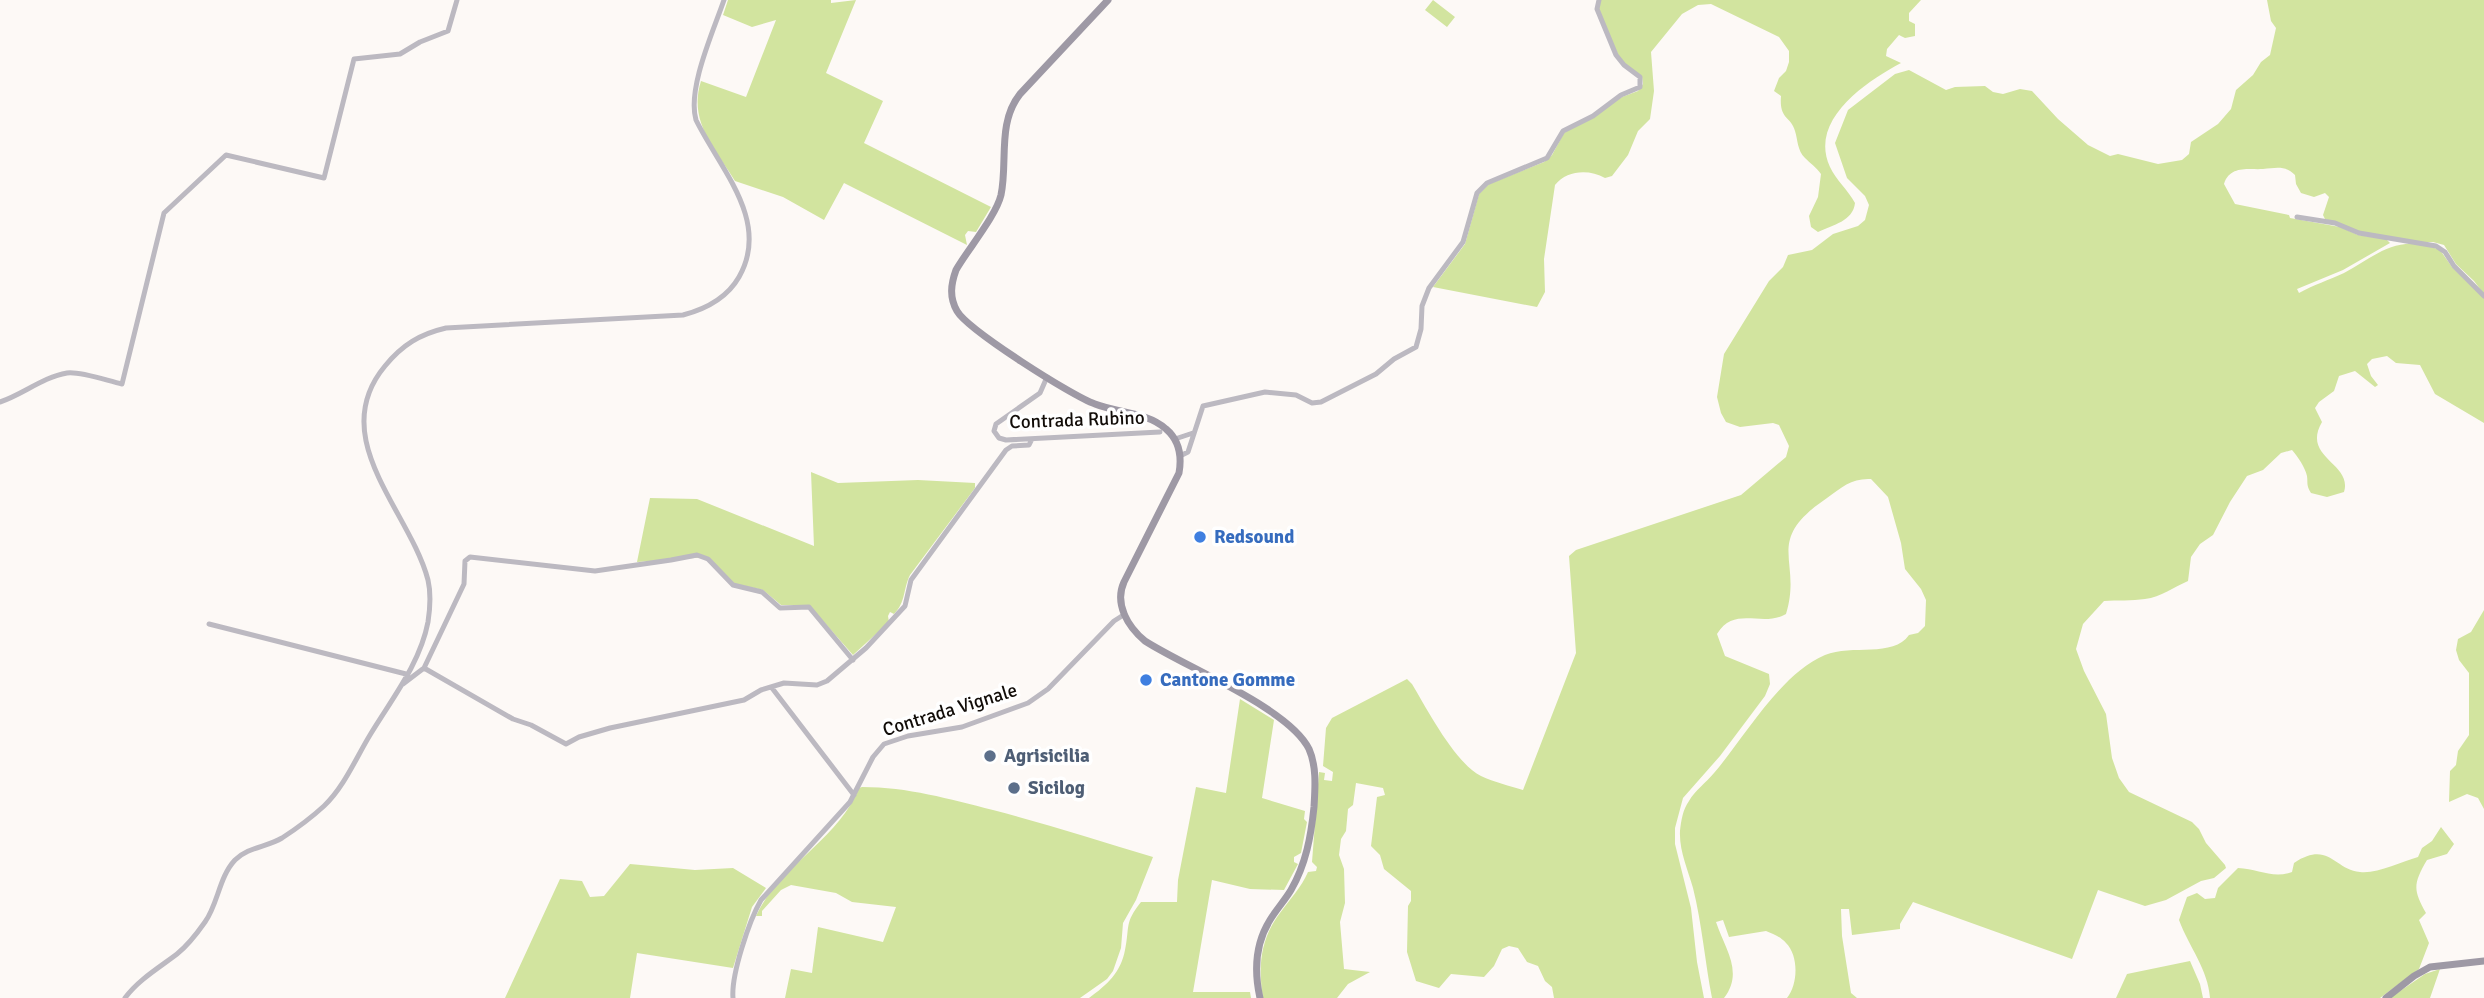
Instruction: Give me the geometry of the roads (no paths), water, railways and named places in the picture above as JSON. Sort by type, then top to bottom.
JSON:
[{"type":"main road","points":[[1108,0],[1015,101],[1007,122],[1001,194],[956,270],[951,295],[961,317],[1074,395],[1096,405],[1154,421],[1169,431],[1175,439],[1180,456],[1179,473],[1121,589],[1120,601],[1125,614],[1133,629],[1145,642],[1269,710],[1300,735],[1310,752],[1315,789],[1310,839],[1295,882],[1262,937],[1256,967],[1260,998]]},
{"type":"main road","points":[[2386,998],[2430,967],[2484,961]]},
{"type":"street","points":[[0,402],[68,373],[122,384],[165,211],[226,155],[324,178],[354,59],[400,54],[420,42],[448,31],[457,0]]},
{"type":"street","points":[[125,998],[178,953],[205,923],[234,861],[252,849],[281,839],[325,806],[413,665],[425,632],[429,587],[415,548],[375,473],[368,450],[364,426],[365,405],[378,374],[407,344],[431,332],[446,328],[683,315],[706,308],[731,288],[742,272],[748,257],[749,222],[742,202],[700,129],[693,105],[696,86],[724,0]]},
{"type":"street","points":[[1180,456],[1188,452],[1203,406],[1265,393],[1296,395],[1312,402],[1321,402],[1376,374],[1394,359],[1416,347],[1421,329],[1422,306],[1429,288],[1463,242],[1477,193],[1487,183],[1547,158],[1567,128],[1586,120],[1621,95],[1640,87],[1640,77],[1620,62],[1616,55],[1597,9],[1599,0]]},
{"type":"street","points":[[2297,217],[2335,223],[2359,233],[2436,246],[2445,252],[2454,266],[2484,296]]},
{"type":"street","name":"Contrada Rubino","points":[[1047,377],[1040,393],[994,427],[999,438],[1006,440],[1160,432]]},
{"type":"street","points":[[1175,439],[1193,432]]},
{"type":"street","points":[[424,668],[501,713],[566,744],[579,737],[744,700],[761,690],[784,683],[817,685],[837,675],[905,606],[911,580],[1006,450],[1012,446],[1029,445],[1032,439]]},
{"type":"street","points":[[400,686],[424,668],[464,584],[465,561],[470,558],[595,571],[696,555],[708,559],[733,585],[762,592],[780,608],[809,607],[853,660]]},
{"type":"street","name":"Contrada Vignale","points":[[733,998],[732,983],[752,919],[761,901],[850,803],[873,757],[884,744],[908,736],[962,726],[1028,703],[1048,689],[1114,621],[1125,614]]},
{"type":"street","points":[[209,624],[406,674]]},
{"type":"street","points":[[772,688],[854,795]]},
{"type":"place","name":"Redsound","points":[[1200,537]]},
{"type":"place","name":"Cantone Gomme","points":[[1146,680]]},
{"type":"place","name":"Agrisicilia","points":[[990,756]]},
{"type":"place","name":"Sicilog","points":[[1014,788]]}]
